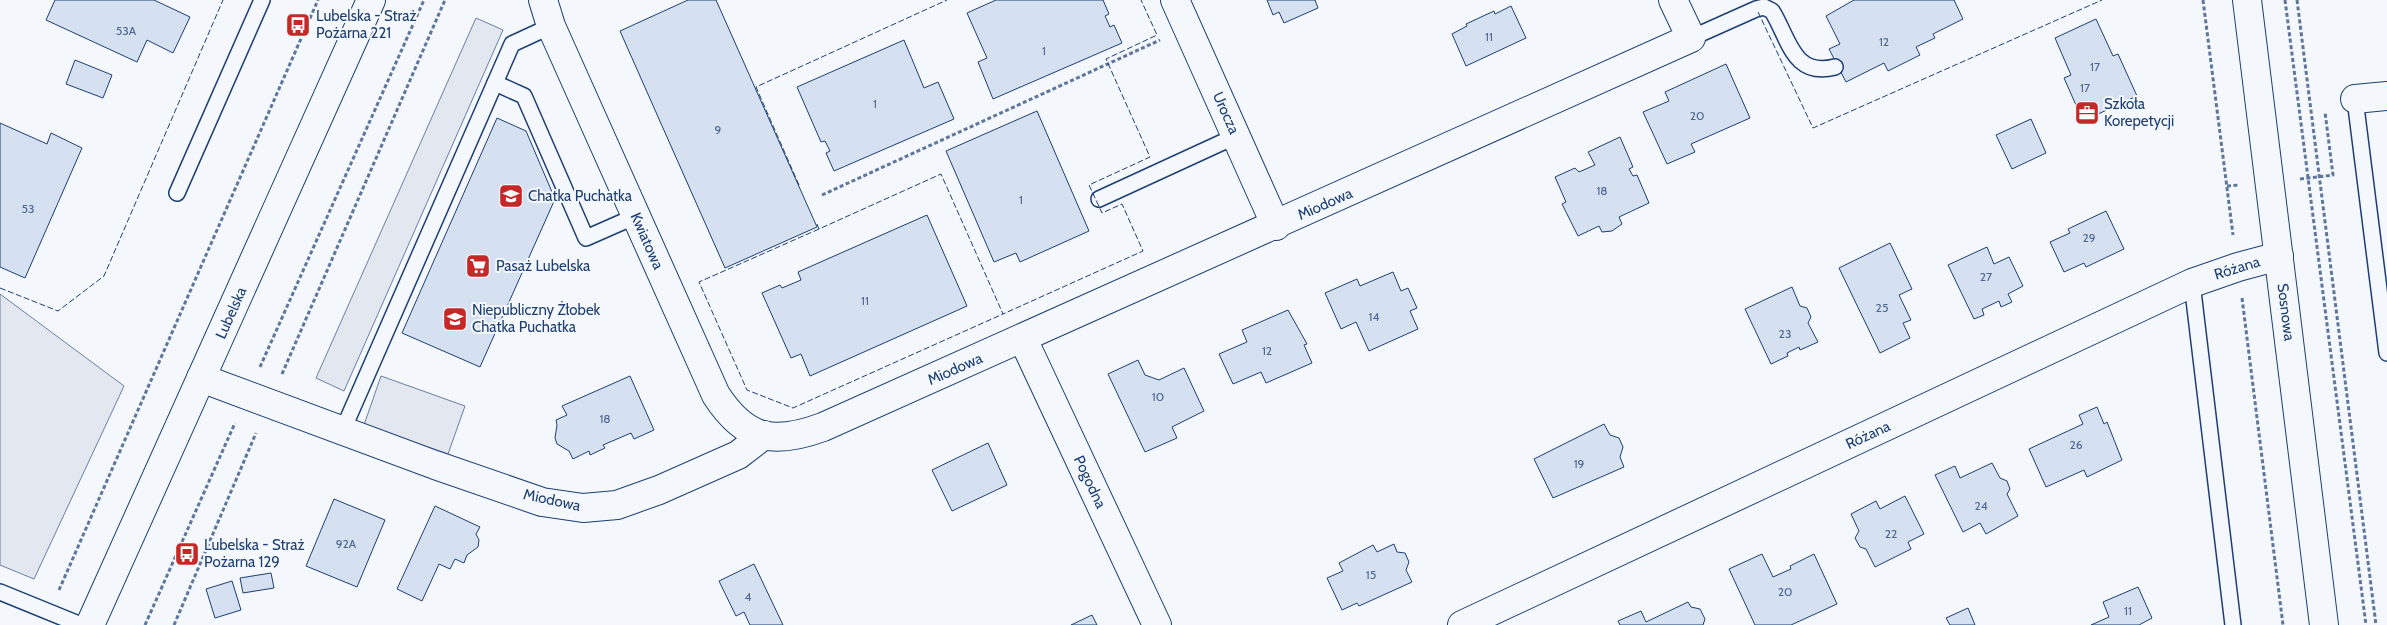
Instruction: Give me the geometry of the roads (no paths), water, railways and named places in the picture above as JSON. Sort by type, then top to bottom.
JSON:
[{"type":"street","name":"Lubelska","points":[[90,625],[371,0]]},
{"type":"street","name":"Kwiatowa","points":[[543,0],[551,26],[716,395],[727,412],[744,426],[764,435]]},
{"type":"street","name":"Urocza","points":[[1175,0],[1276,226]]},
{"type":"street","points":[[1673,0],[1691,38]]},
{"type":"street","name":"Sosnowa","points":[[2247,0],[2324,625]]},
{"type":"street","name":"Miodowa","points":[[202,378],[342,432],[542,502],[583,508],[617,505],[659,490],[738,455],[764,435],[778,438],[796,437],[823,427],[1276,226],[1691,38]]},
{"type":"street","points":[[2355,100],[2387,96]]},
{"type":"street","name":"Różana","points":[[1462,625],[2192,283],[2238,267],[2279,256]]},
{"type":"street","name":"Pogodna","points":[[1023,339],[1157,625]]},
{"type":"lane","points":[[177,193],[262,0]]},
{"type":"lane","points":[[1691,38],[1764,7],[1772,11],[1797,58],[1809,67],[1822,70],[1835,67]]},
{"type":"lane","points":[[342,432],[512,44],[551,26]]},
{"type":"lane","points":[[495,83],[524,96],[586,238],[636,216]]},
{"type":"lane","points":[[2355,100],[2387,353]]},
{"type":"lane","points":[[1099,199],[1236,136]]},
{"type":"lane","points":[[2192,283],[2233,625]]},
{"type":"lane","points":[[0,592],[81,625]]},
{"type":"place","name":"Lubelska - Straż Pożarna 221","points":[[298,25]]},
{"type":"place","name":"Szkoła Korepetycji","points":[[2087,113]]},
{"type":"place","name":"Chatka Puchatka","points":[[511,196]]},
{"type":"place","name":"Pasaż Lubelska","points":[[478,266]]},
{"type":"place","name":"Niepubliczny Żłobek Chatka Puchatka","points":[[455,319]]},
{"type":"place","name":"Lubelska - Straż Pożarna 129","points":[[187,554]]}]
